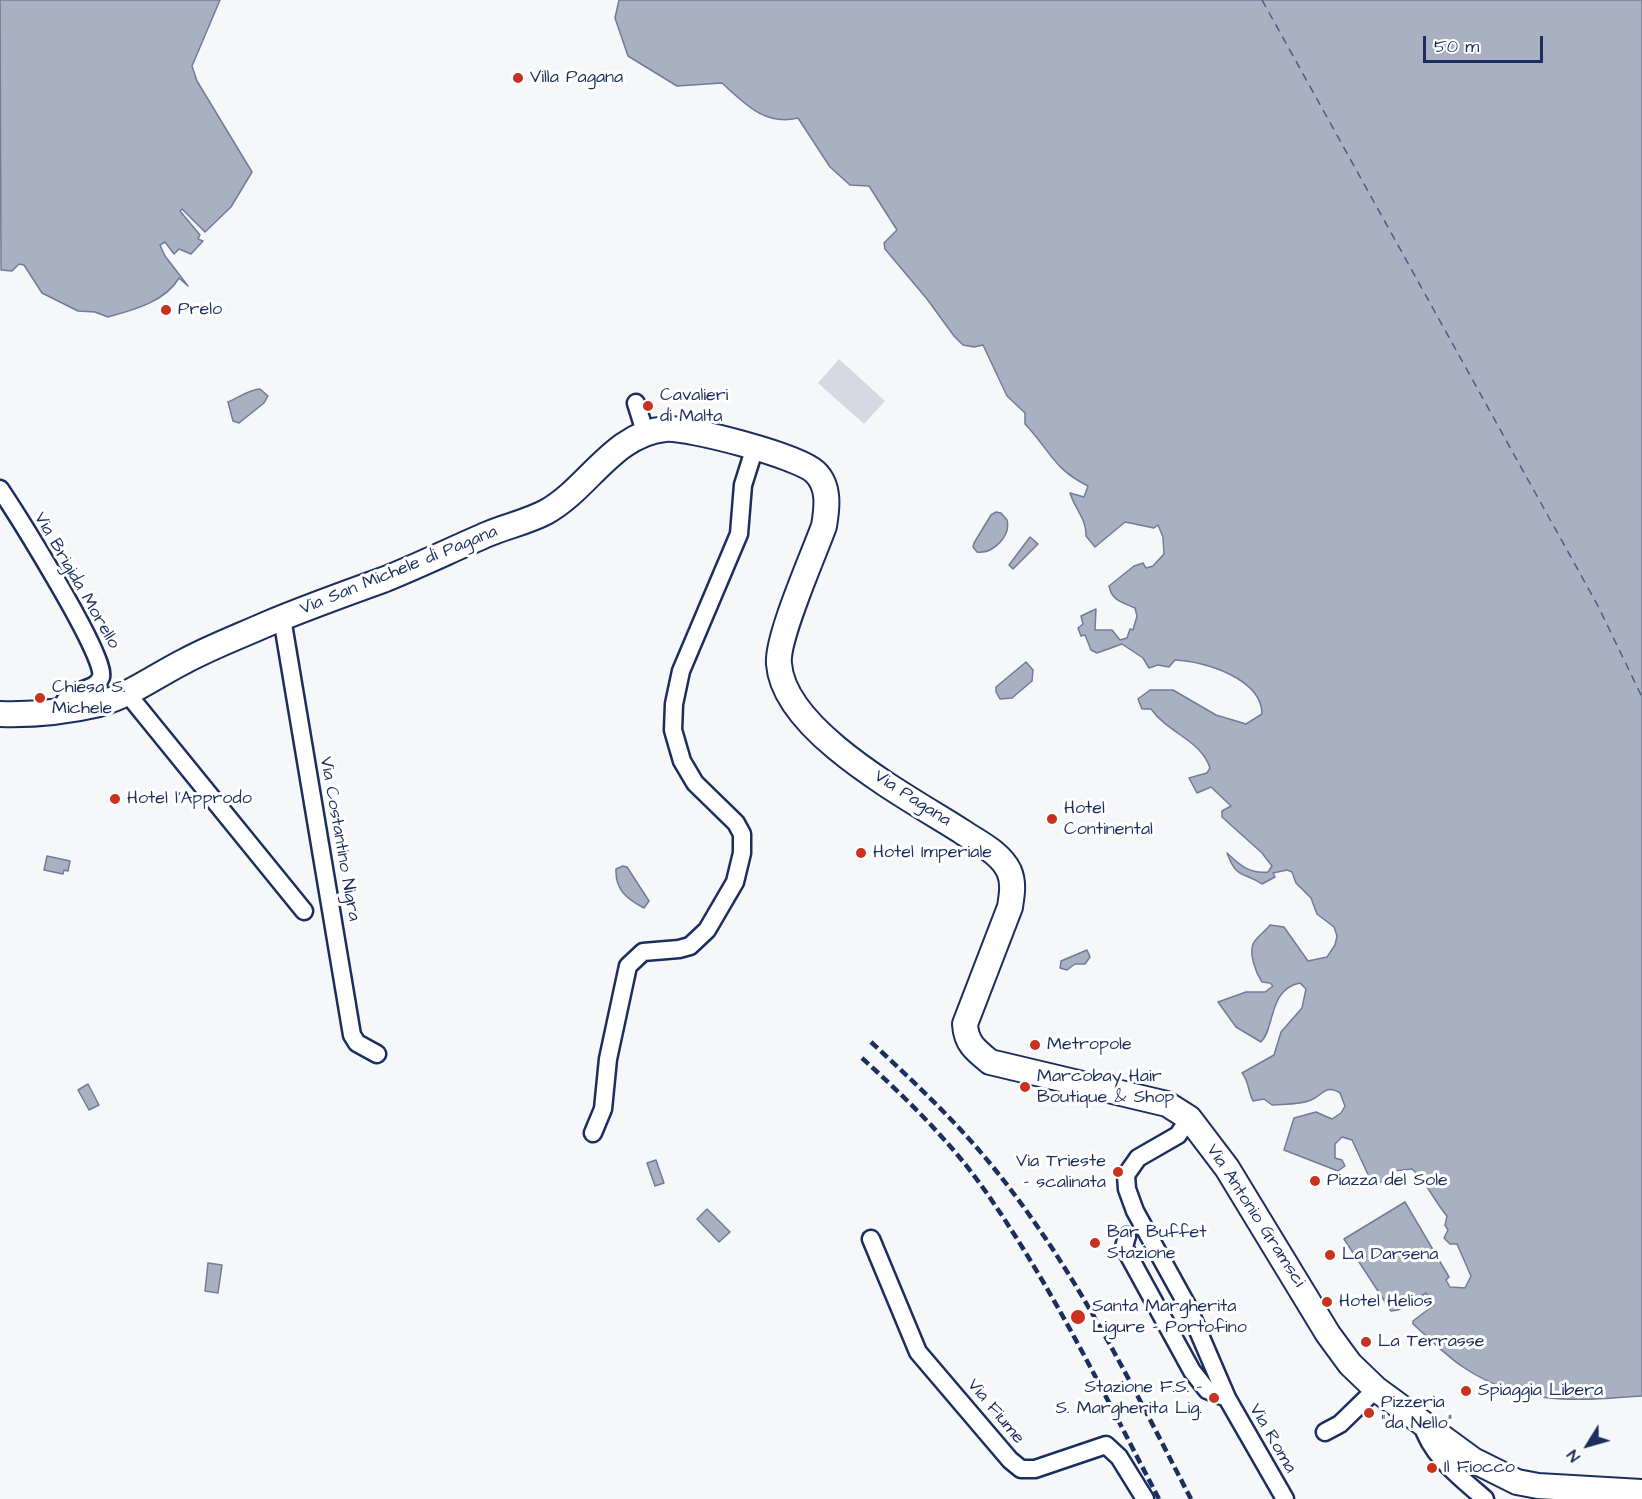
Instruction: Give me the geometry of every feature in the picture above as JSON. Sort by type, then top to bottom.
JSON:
[{"type":"main road","name":"Via San Michele di Pagana","points":[[0,714],[102,703],[186,660],[282,618],[386,578],[498,530],[533,519],[567,497],[596,467],[635,438],[665,429],[755,447],[784,456]]},
{"type":"main road","name":"Via Pagana","points":[[784,456],[816,473],[826,491],[826,510],[824,526],[783,639],[778,663],[784,685],[806,720],[822,737],[993,852],[1009,871],[1013,886],[1010,907],[965,1024],[966,1038],[990,1062],[1167,1104],[1189,1118]]},
{"type":"main road","name":"Via Antonio Gramsci","points":[[1189,1118],[1227,1168],[1328,1334],[1350,1364],[1376,1389],[1422,1424]]},
{"type":"main road","points":[[1422,1424],[1491,1471],[1517,1482],[1538,1486],[1642,1492]]},
{"type":"street","points":[[636,403],[646,435]]},
{"type":"street","points":[[593,1133],[603,1109],[608,1059],[628,966],[643,952],[690,946],[707,930],[735,882],[742,853],[742,834],[736,823],[695,783],[682,761],[675,741],[674,713],[681,671],[739,534],[743,485],[755,447]]},
{"type":"street","name":"Via Brigida Morello","points":[[0,489],[84,628],[102,665],[102,676],[96,685],[70,694],[64,700],[61,709]]},
{"type":"street","name":"Via Costantino Nigra","points":[[282,618],[352,1035],[360,1045],[377,1054]]},
{"type":"street","points":[[126,692],[304,910]]},
{"type":"street","name":"Via Roma","points":[[1189,1118],[1178,1135],[1138,1158],[1126,1175],[1127,1189],[1136,1211],[1187,1305],[1227,1398],[1285,1499]]},
{"type":"street","points":[[1127,1236],[1124,1247],[1192,1371],[1207,1390],[1227,1398]]},
{"type":"street","name":"Via Fiume","points":[[871,1239],[918,1352],[1010,1460],[1021,1469],[1035,1469],[1106,1445],[1119,1457],[1145,1499]]},
{"type":"street","points":[[1325,1432],[1340,1424],[1376,1389]]},
{"type":"street","name":"Via Antonio Gramsci","points":[[1422,1424],[1426,1438],[1450,1468],[1485,1499]]},
{"type":"shaded area","points":[[839,359],[885,401],[864,424],[818,383]]},
{"type":"water","points":[[0,0],[220,0],[192,66],[197,81],[252,172],[231,207],[205,232],[182,209],[180,211],[200,235],[198,239],[203,241],[191,254],[179,249],[174,254],[165,242],[160,245],[165,256],[188,286],[179,278],[166,293],[148,304],[108,317],[95,312],[78,311],[42,293],[24,265],[19,264],[12,271],[1,270]]},
{"type":"water","points":[[619,0],[1642,0],[1642,1396],[1594,1399],[1549,1398],[1506,1389],[1463,1367],[1413,1324],[1413,1321],[1434,1305],[1426,1293],[1398,1310],[1391,1311],[1344,1239],[1405,1202],[1449,1277],[1446,1280],[1450,1287],[1465,1288],[1471,1276],[1457,1244],[1450,1244],[1444,1238],[1448,1230],[1445,1225],[1447,1216],[1412,1169],[1393,1171],[1385,1182],[1371,1181],[1352,1140],[1342,1137],[1335,1144],[1335,1158],[1342,1160],[1345,1166],[1338,1171],[1284,1150],[1294,1118],[1316,1112],[1332,1119],[1341,1113],[1345,1106],[1340,1093],[1327,1090],[1311,1100],[1292,1104],[1272,1105],[1264,1099],[1253,1101],[1242,1073],[1274,1055],[1281,1032],[1302,1008],[1306,989],[1300,983],[1282,993],[1261,1042],[1236,1027],[1218,1002],[1246,992],[1265,992],[1273,986],[1262,982],[1255,969],[1252,953],[1254,941],[1270,925],[1284,927],[1308,961],[1327,957],[1335,945],[1337,936],[1334,927],[1317,914],[1311,898],[1296,883],[1292,872],[1287,870],[1273,873],[1275,877],[1262,884],[1237,871],[1227,853],[1241,865],[1255,872],[1268,872],[1272,866],[1262,853],[1222,817],[1222,811],[1231,806],[1211,787],[1197,793],[1189,778],[1207,773],[1210,768],[1200,750],[1158,718],[1151,709],[1142,709],[1138,699],[1150,690],[1173,690],[1216,715],[1246,724],[1262,714],[1259,702],[1253,691],[1242,682],[1216,668],[1175,660],[1169,667],[1158,665],[1149,668],[1143,658],[1122,644],[1097,653],[1091,650],[1085,635],[1081,636],[1078,628],[1083,624],[1081,616],[1096,609],[1095,630],[1112,630],[1120,640],[1127,638],[1130,629],[1133,630],[1137,616],[1135,608],[1115,598],[1109,586],[1134,566],[1143,563],[1146,568],[1153,566],[1164,554],[1163,537],[1158,525],[1154,528],[1125,522],[1095,547],[1086,536],[1083,520],[1070,493],[1084,497],[1088,486],[1076,480],[1059,466],[1025,424],[1025,413],[1007,396],[983,345],[974,347],[963,345],[885,249],[884,243],[897,230],[869,186],[850,185],[830,167],[798,118],[786,120],[766,116],[747,105],[722,83],[677,86],[628,56],[615,18]]},
{"type":"water","points":[[260,389],[268,396],[264,403],[239,423],[233,421],[228,402]]},
{"type":"water","points":[[996,512],[1001,513],[1007,520],[1008,526],[1004,537],[995,547],[977,552],[973,547],[974,543],[991,515]]},
{"type":"water","points":[[1030,537],[1038,544],[1013,569],[1009,565]]},
{"type":"water","points":[[1026,662],[1033,670],[1032,681],[1012,698],[1000,699],[996,687]]},
{"type":"water","points":[[47,856],[70,861],[68,871],[64,870],[63,874],[44,870]]},
{"type":"water","points":[[627,867],[649,901],[644,908],[627,897],[620,888],[616,869]]},
{"type":"water","points":[[1087,950],[1090,957],[1085,964],[1075,964],[1067,970],[1060,968],[1061,961]]},
{"type":"water","points":[[88,1084],[99,1105],[89,1110],[78,1090]]},
{"type":"water","points":[[656,1160],[664,1183],[655,1186],[647,1163]]},
{"type":"water","points":[[707,1209],[730,1232],[719,1242],[697,1219]]},
{"type":"water","points":[[208,1263],[222,1265],[218,1293],[205,1291]]},
{"type":"ferry route","points":[[1262,0],[1598,606],[1642,697]]},
{"type":"railway","points":[[871,1042],[967,1137],[1026,1210],[1102,1331],[1191,1499]]},
{"type":"railway","points":[[862,1058],[928,1122],[986,1192],[1056,1304],[1159,1499]]},
{"type":"place","name":"Villa Pagana","points":[[518,78]]},
{"type":"place","name":"Prelo","points":[[166,310]]},
{"type":"place","name":"Cavalieri di Malta","points":[[648,406]]},
{"type":"place","name":"Chiesa S. Michele","points":[[40,698]]},
{"type":"place","name":"Hotel l'Approdo","points":[[115,799]]},
{"type":"place","name":"Hotel Continental","points":[[1052,819]]},
{"type":"place","name":"Hotel Imperiale","points":[[861,853]]},
{"type":"place","name":"Metropole","points":[[1035,1045]]},
{"type":"place","name":"Marcobay Hair Boutique & Shop","points":[[1025,1087]]},
{"type":"place","name":"Via Trieste - scalinata","points":[[1118,1172]]},
{"type":"place","name":"Piazza del Sole","points":[[1315,1181]]},
{"type":"place","name":"Bar Buffet Stazione","points":[[1095,1243]]},
{"type":"place","name":"La Darsena","points":[[1330,1255]]},
{"type":"place","name":"Hotel Helios","points":[[1327,1302]]},
{"type":"place","name":"Santa Margherita Ligure - Portofino","points":[[1078,1317]]},
{"type":"place","name":"La Terrasse","points":[[1366,1342]]},
{"type":"place","name":"Spiaggia Libera","points":[[1466,1391]]},
{"type":"place","name":"Stazione F.S. - S. Margherita Lig.","points":[[1214,1398]]},
{"type":"place","name":"Pizzeria ”da Nello”","points":[[1369,1413]]},
{"type":"place","name":"Il Fiocco","points":[[1432,1468]]}]
